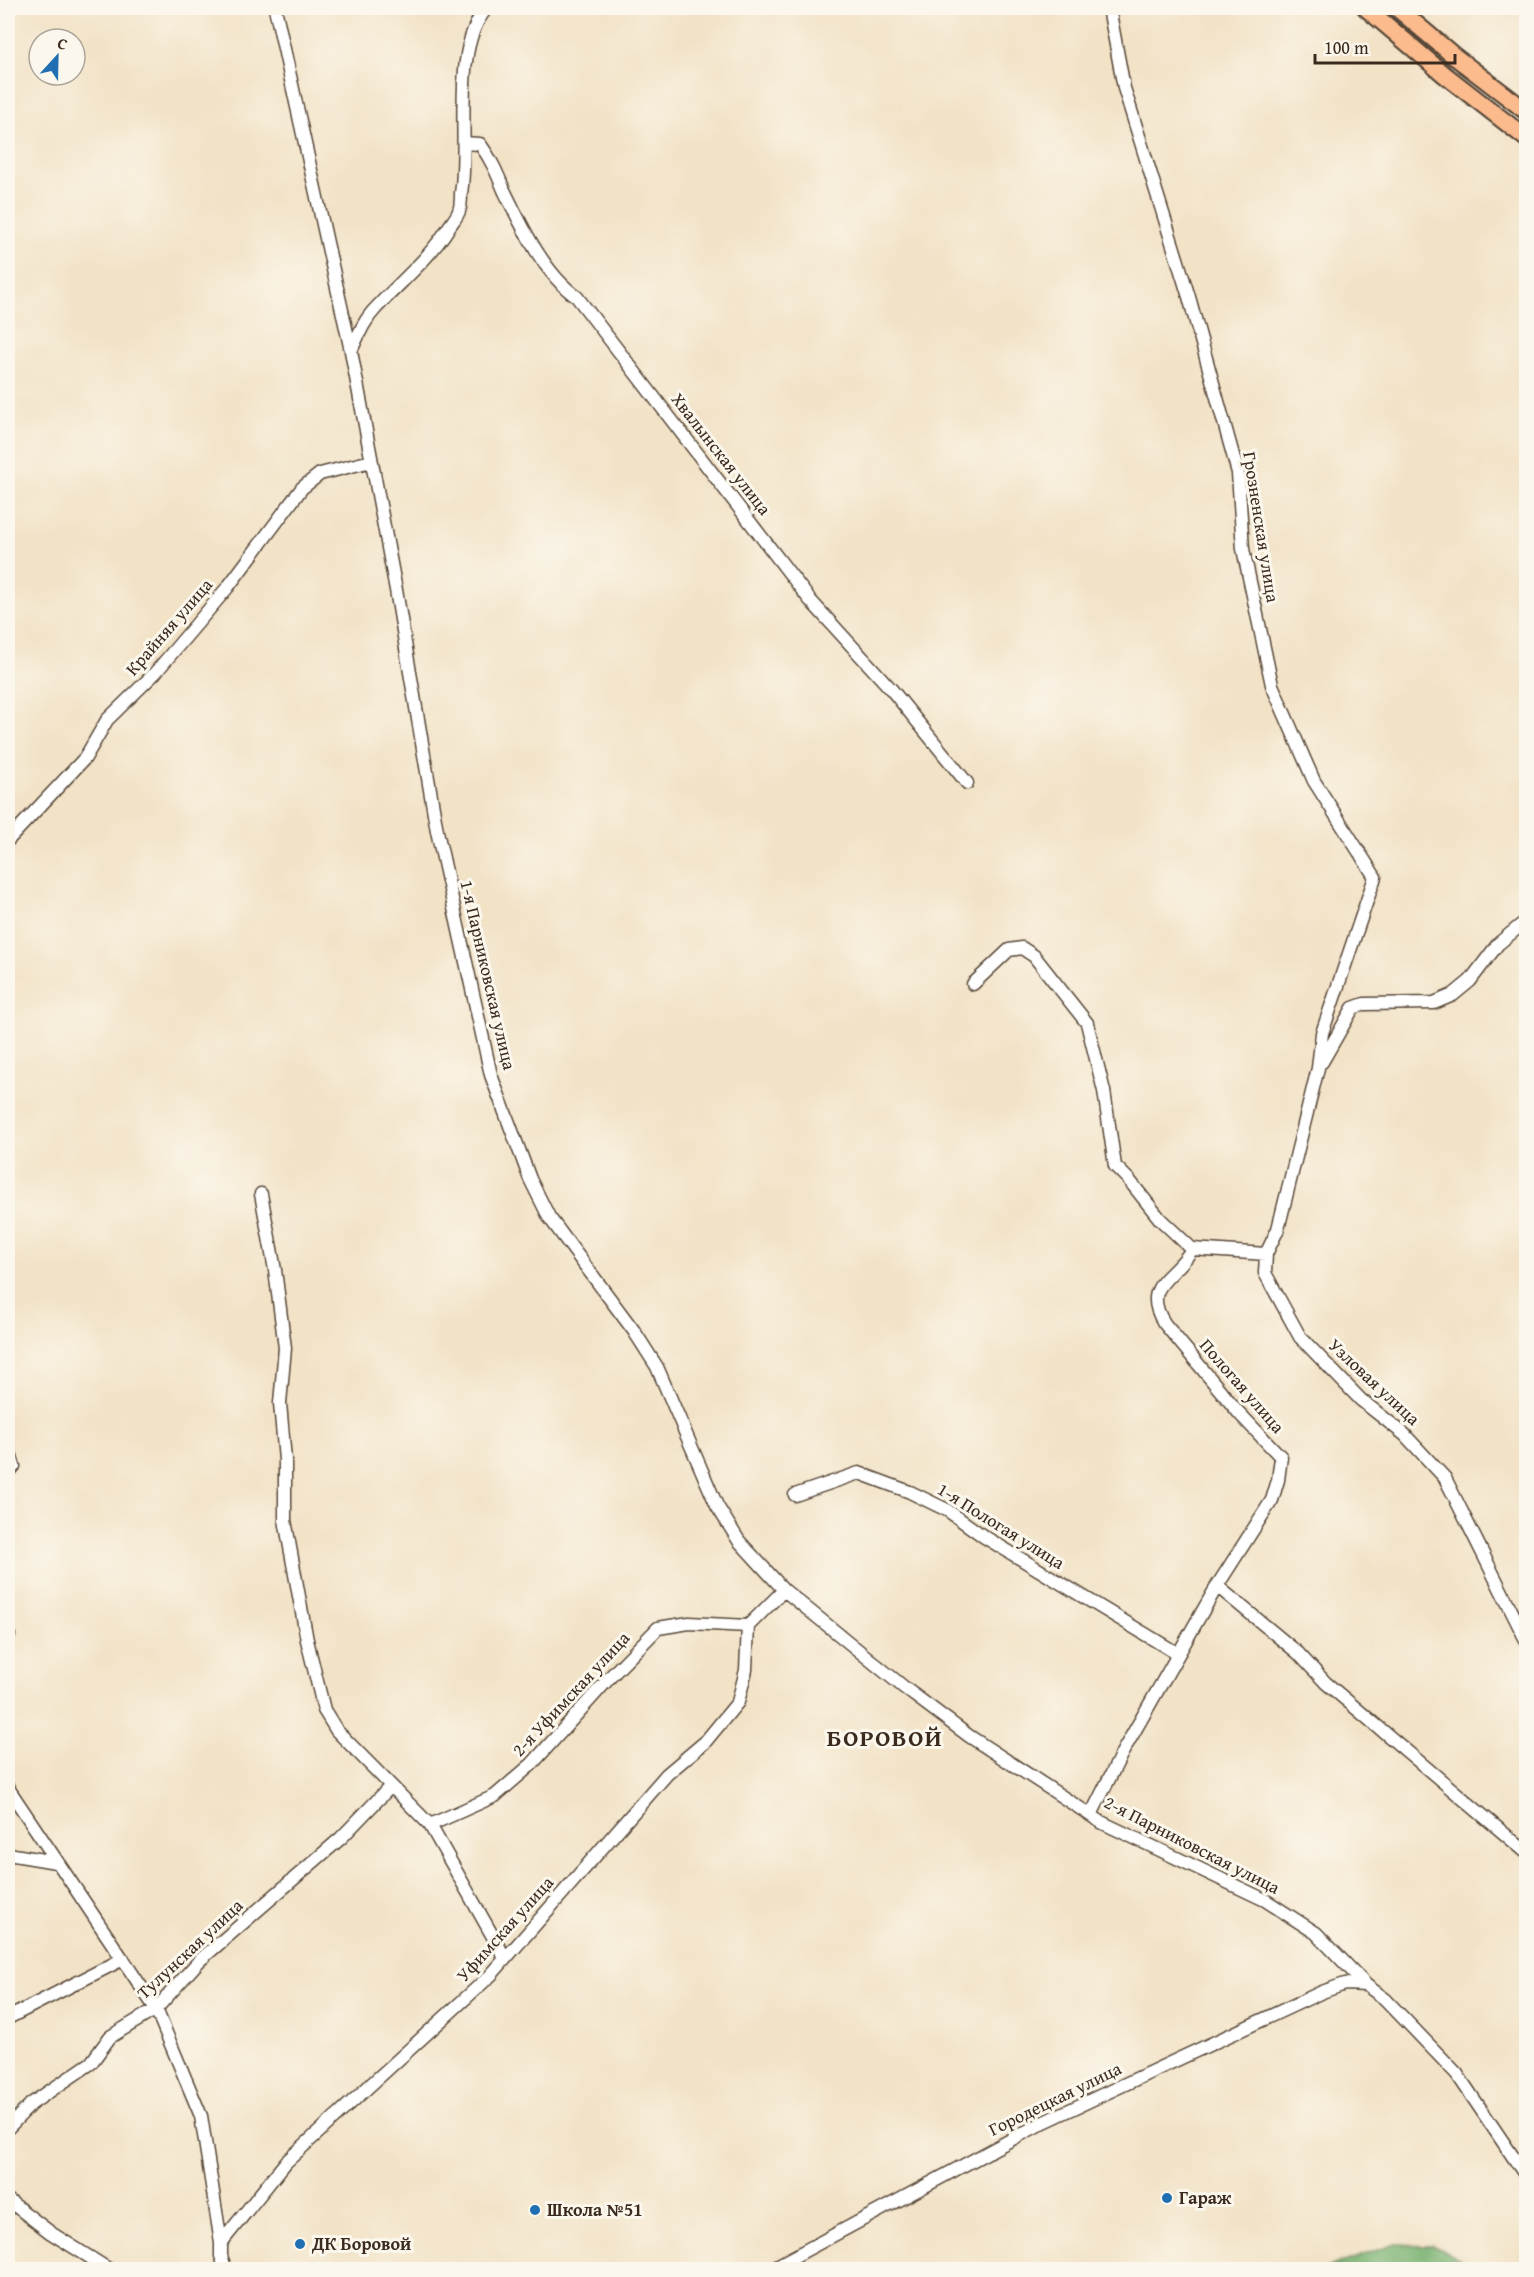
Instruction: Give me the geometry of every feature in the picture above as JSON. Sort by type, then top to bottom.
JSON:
[{"type":"highway","points":[[1365,8],[1445,75],[1527,138]]},
{"type":"highway","points":[[1397,8],[1454,56],[1527,111]]},
{"type":"street","name":"1-я Парниковская улица","points":[[275,8],[351,351],[396,590],[437,831],[491,1075],[530,1179],[549,1217],[634,1331],[657,1367],[717,1506],[739,1541],[766,1572]]},
{"type":"street","points":[[351,351],[361,327],[374,309],[419,266],[440,242],[459,212],[465,172],[467,48],[474,26],[487,8]]},
{"type":"street","name":"Грозненская улица","points":[[1109,8],[1124,88],[1189,297],[1238,473],[1243,549],[1272,685],[1314,781],[1375,877],[1322,1033],[1318,1068]]},
{"type":"street","name":"Хвалынская улица","points":[[464,143],[480,144],[491,158],[521,224],[542,259],[567,290],[577,297],[810,600],[891,689],[967,783]]},
{"type":"street","name":"Крайняя улица","points":[[8,840],[85,758],[107,720],[155,673],[228,587],[302,488],[320,474],[371,461]]},
{"type":"street","points":[[973,984],[1010,950],[1022,948],[1035,956],[1088,1023],[1104,1091],[1115,1166],[1130,1180],[1160,1219],[1192,1249],[1266,1254],[1278,1229],[1318,1068],[1353,1008],[1364,1004],[1434,1003],[1453,994],[1470,981],[1498,944],[1527,921]]},
{"type":"street","points":[[261,1194],[275,1270],[285,1348],[280,1403],[285,1460],[285,1520],[307,1640],[324,1710],[337,1731],[430,1825],[505,1958]]},
{"type":"street","name":"Пологая улица","points":[[1091,1815],[1122,1753],[1217,1586],[1272,1500],[1278,1480],[1281,1457],[1239,1413],[1155,1309],[1155,1296],[1162,1284],[1187,1259],[1192,1249]]},
{"type":"street","name":"Узловая улица","points":[[1266,1254],[1265,1273],[1300,1337],[1361,1400],[1404,1434],[1445,1479],[1527,1640]]},
{"type":"street","points":[[8,1447],[14,1466],[8,1473]]},
{"type":"street","name":"1-я Пологая улица","points":[[795,1495],[859,1473],[910,1492],[947,1510],[983,1536],[1178,1654]]},
{"type":"street","name":"2-я Парниковская улица","points":[[766,1572],[784,1590],[906,1689],[969,1736],[1101,1822],[1265,1900],[1316,1933],[1366,1985],[1385,1999],[1457,2074],[1527,2176]]},
{"type":"street","points":[[1217,1586],[1298,1653],[1326,1683],[1527,1852]]},
{"type":"street","points":[[748,1626],[784,1590]]},
{"type":"street","name":"2-я Уфимская улица","points":[[430,1825],[495,1796],[532,1764],[657,1628],[688,1623],[748,1626]]},
{"type":"street","name":"Уфимская улица","points":[[221,2242],[286,2162],[491,1976],[666,1774],[705,1742],[738,1702],[746,1670],[748,1626]]},
{"type":"street","name":"Тулунская улица","points":[[8,2128],[31,2104],[91,2063],[110,2037],[156,2009],[199,1961],[341,1838],[391,1786]]},
{"type":"street","points":[[8,1788],[156,2009],[201,2116],[221,2242],[221,2256],[226,2270]]},
{"type":"street","points":[[8,1854],[56,1862]]},
{"type":"street","points":[[8,2018],[123,1959]]},
{"type":"street","name":"Городецкая улица","points":[[773,2269],[1044,2122],[1322,1992],[1345,1984],[1366,1985]]},
{"type":"street","points":[[8,2200],[51,2233],[110,2270]]},
{"type":"green space","points":[[1394,2244],[1433,2245],[1480,2269],[1325,2269]]},
{"type":"place","name":"Гараж","points":[[1167,2198]]},
{"type":"place","name":"Школа №51","points":[[535,2210]]},
{"type":"place","name":"ДК Боровой","points":[[300,2244]]},
{"type":"district","name":"БОРОВОЙ","points":[[885,1738]]}]
